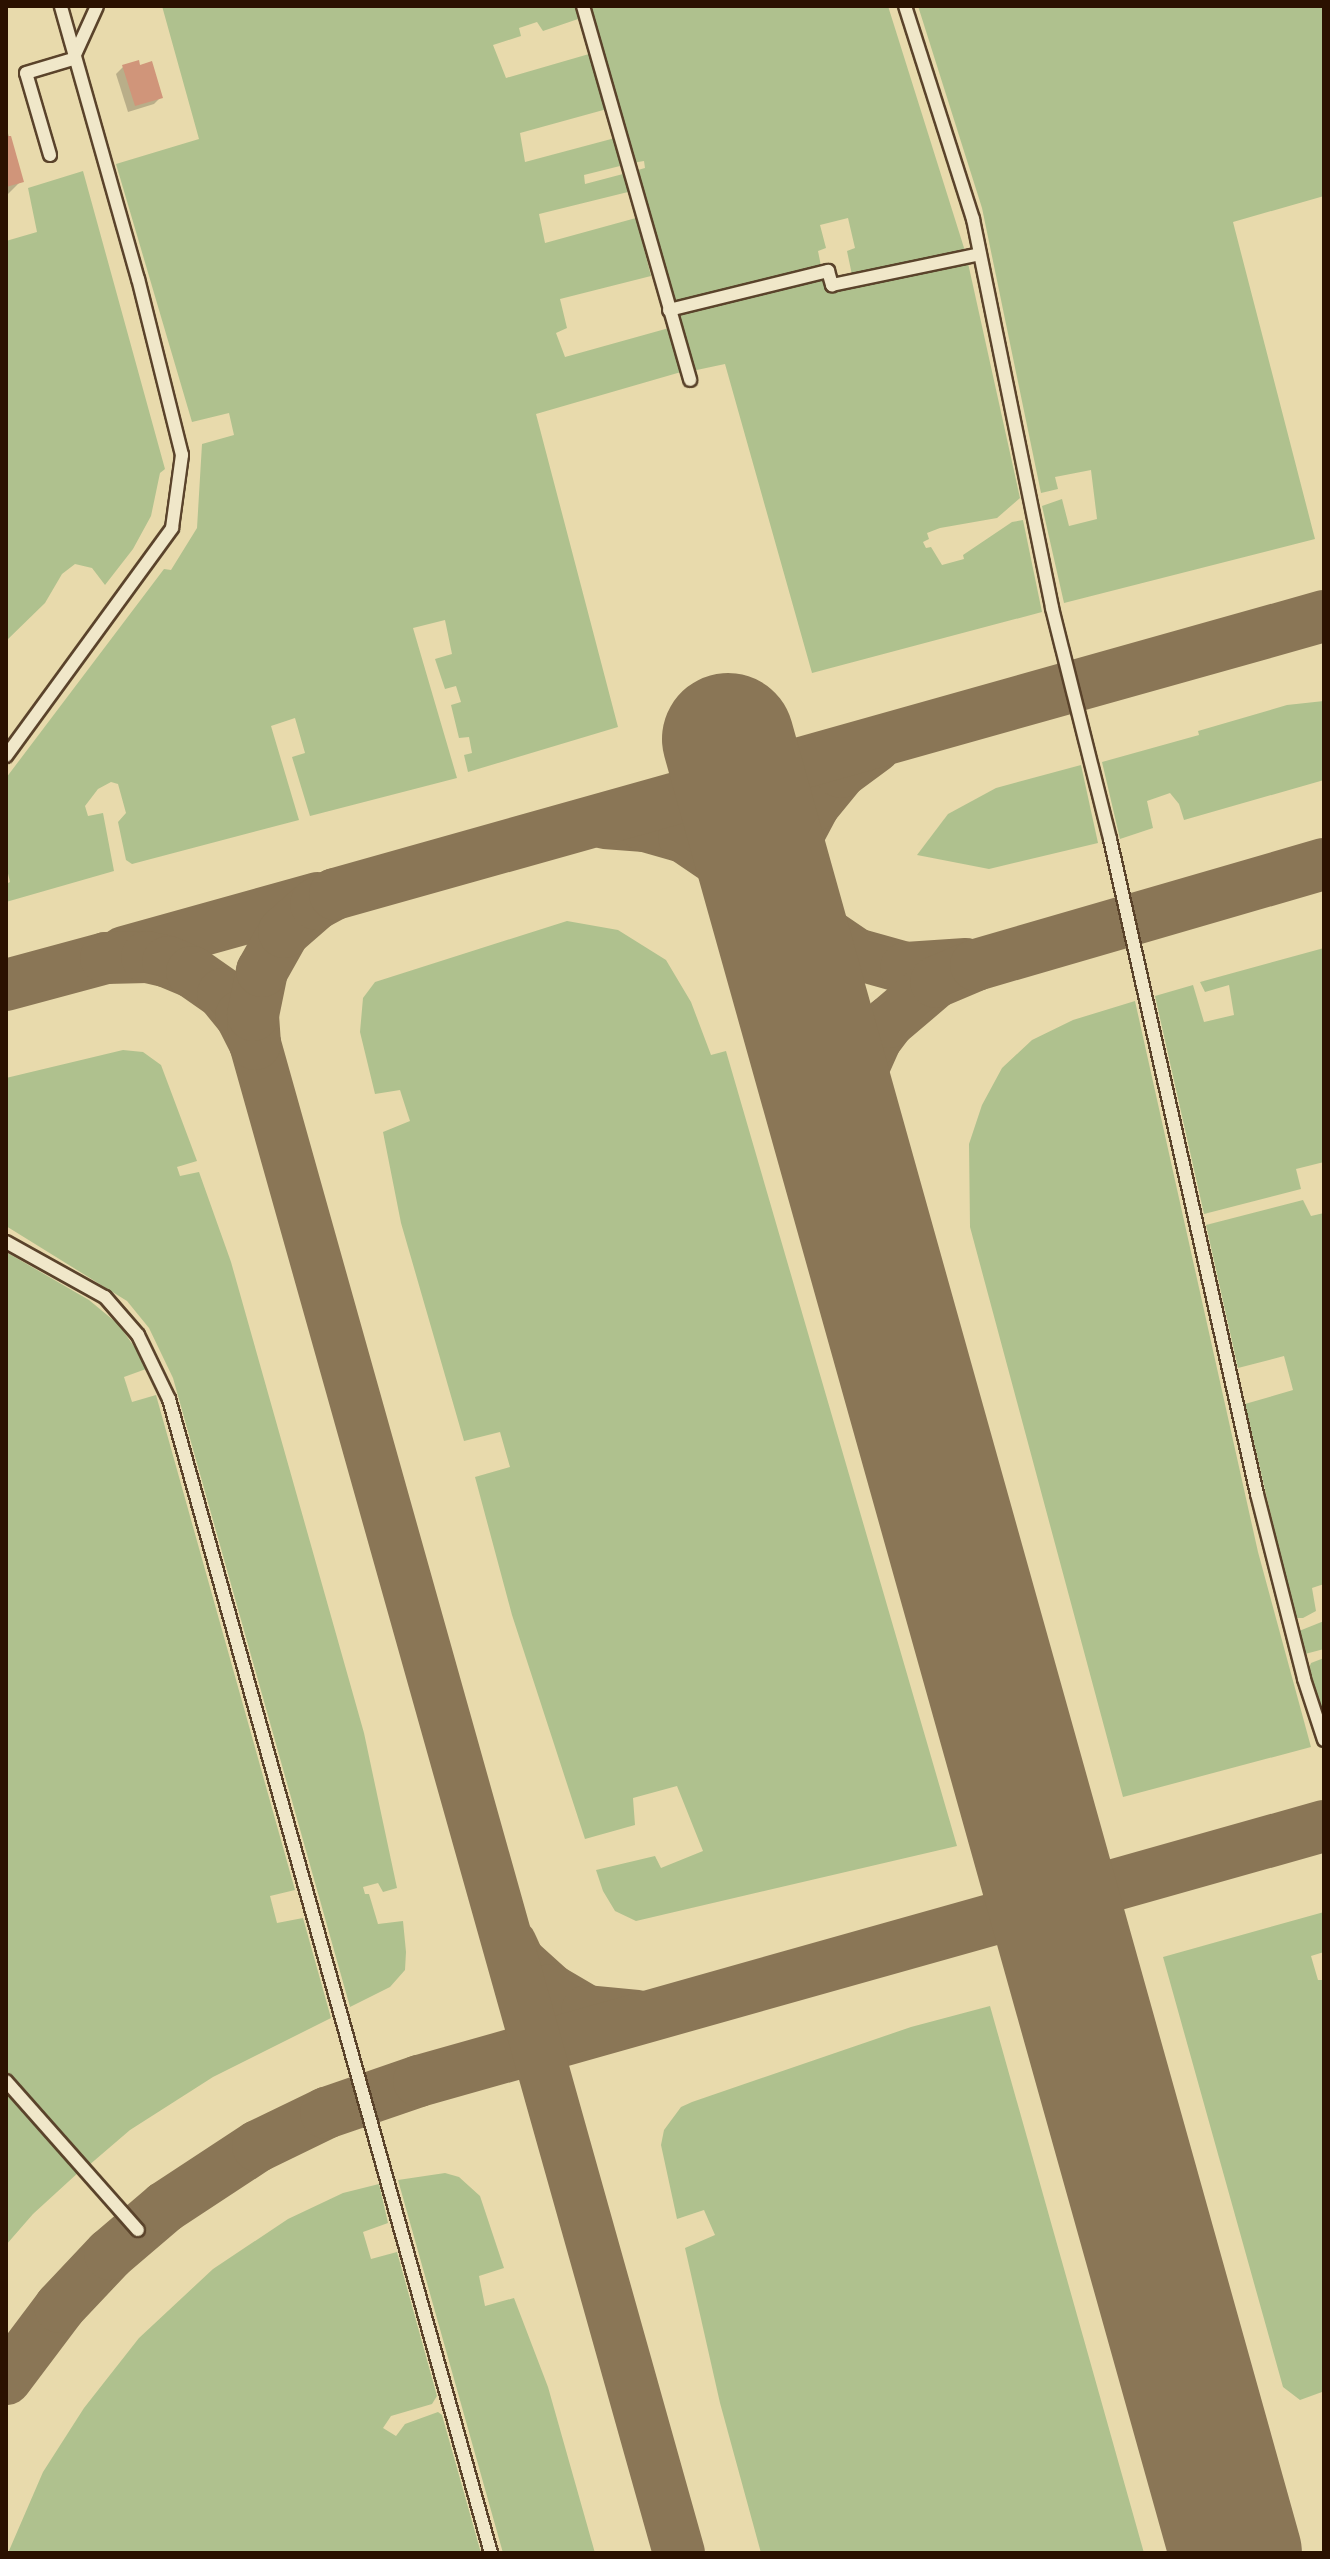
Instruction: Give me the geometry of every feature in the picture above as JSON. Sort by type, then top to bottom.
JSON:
[{"type":"lane","points":[[6,756],[172,528],[182,455],[138,279],[73,59],[61,6]]},
{"type":"lane","points":[[50,155],[26,73],[73,59],[97,6]]},
{"type":"lane","points":[[583,6],[690,380]]},
{"type":"lane","points":[[905,6],[973,219],[1052,608],[1110,839],[1257,1494],[1304,1679],[1324,1740]]},
{"type":"lane","points":[[669,310],[828,271],[832,285],[980,254]]},
{"type":"lane","points":[[6,1242],[105,1297],[138,1335],[169,1399],[491,2553]]},
{"type":"lane","points":[[6,2081],[138,2230]]},
{"type":"green space","points":[[162,6],[578,6],[581,18],[543,31],[537,22],[519,28],[521,36],[493,45],[506,78],[589,54],[607,109],[520,133],[525,162],[615,138],[620,166],[584,175],[585,184],[623,174],[628,192],[539,214],[545,243],[636,218],[651,276],[560,299],[567,328],[556,333],[565,357],[669,328],[681,372],[536,414],[618,727],[468,772],[464,755],[472,753],[469,737],[459,738],[451,705],[461,702],[456,686],[445,689],[435,659],[452,654],[445,620],[413,628],[457,778],[310,816],[292,757],[305,753],[295,718],[271,726],[299,820],[132,864],[126,860],[118,822],[126,813],[118,784],[111,782],[98,789],[85,806],[88,816],[103,813],[114,871],[6,902],[6,884],[10,882],[6,865],[6,778],[164,569],[171,570],[197,528],[202,444],[234,435],[229,413],[192,422],[116,164],[199,139]]},
{"type":"green space","points":[[589,6],[888,6],[965,251],[852,275],[847,251],[855,248],[848,218],[820,225],[826,248],[818,251],[821,266],[671,304],[637,179],[638,170],[645,168],[644,161],[632,163]]},
{"type":"green space","points":[[918,6],[1324,6],[1324,196],[1233,222],[1315,539],[1064,603],[1042,506],[1062,499],[1069,526],[1097,519],[1091,470],[1055,477],[1058,489],[1041,493],[982,208]]},
{"type":"green space","points":[[83,171],[165,469],[160,473],[151,516],[133,549],[105,585],[92,568],[75,564],[62,574],[45,603],[6,641],[6,241],[37,232],[28,188]]},
{"type":"green space","points":[[968,263],[1020,498],[997,518],[940,528],[927,533],[929,539],[923,542],[926,548],[931,547],[942,565],[964,559],[963,555],[1012,522],[1023,520],[1042,612],[812,673],[725,364],[692,371],[675,318],[679,312],[817,278],[825,282],[829,291]]},
{"type":"green space","points":[[1324,701],[1324,780],[1184,820],[1179,804],[1170,793],[1147,801],[1153,828],[1120,839],[1102,762],[1199,735],[1198,731],[1287,705]]},
{"type":"green space","points":[[1081,765],[1098,843],[989,869],[917,855],[948,814],[996,788]]},
{"type":"green space","points":[[567,921],[618,930],[666,960],[691,1002],[711,1055],[726,1051],[957,1846],[636,1921],[615,1911],[603,1891],[596,1870],[655,1856],[661,1868],[703,1851],[677,1786],[633,1798],[635,1825],[585,1839],[512,1615],[475,1477],[510,1467],[500,1432],[464,1441],[401,1223],[383,1132],[410,1121],[400,1090],[375,1094],[360,1032],[363,998],[375,982]]},
{"type":"green space","points":[[1324,948],[1324,1162],[1296,1169],[1301,1189],[1204,1214],[1155,996],[1193,985],[1204,1022],[1234,1015],[1229,985],[1205,992],[1200,982]]},
{"type":"green space","points":[[1135,1001],[1258,1552],[1311,1747],[1123,1797],[970,1227],[969,1144],[982,1105],[1002,1068],[1032,1040],[1073,1020]]},
{"type":"green space","points":[[123,1050],[143,1052],[161,1065],[197,1161],[177,1167],[180,1176],[199,1172],[231,1262],[364,1733],[397,1888],[383,1892],[378,1883],[363,1887],[365,1894],[369,1894],[378,1924],[403,1921],[406,1952],[405,1970],[390,1987],[350,2007],[173,1378],[149,1328],[127,1301],[6,1226],[6,1078]]},
{"type":"green space","points":[[1303,1200],[1311,1216],[1324,1213],[1324,1584],[1312,1588],[1316,1611],[1303,1618],[1295,1618],[1245,1404],[1293,1390],[1284,1356],[1238,1368],[1206,1225]]},
{"type":"green space","points":[[6,1252],[89,1300],[118,1324],[141,1356],[146,1369],[124,1377],[132,1402],[156,1395],[295,1890],[270,1896],[277,1923],[303,1918],[331,2018],[213,2077],[130,2130],[88,2166],[6,2070]]},
{"type":"green space","points":[[1324,1621],[1324,1649],[1305,1654],[1299,1631]]},
{"type":"green space","points":[[1324,1658],[1324,1717],[1309,1668],[1311,1663]]},
{"type":"green space","points":[[1324,1912],[1324,1952],[1311,1956],[1318,1980],[1324,1980],[1324,2383],[1322,2392],[1300,2400],[1283,2387],[1163,1957]]},
{"type":"green space","points":[[990,2006],[1144,2553],[761,2553],[720,2403],[685,2248],[715,2235],[704,2210],[677,2219],[661,2145],[664,2130],[681,2107],[692,2102],[911,2027]]},
{"type":"green space","points":[[6,2089],[80,2171],[33,2214],[6,2245]]},
{"type":"green space","points":[[445,2173],[459,2177],[480,2196],[504,2268],[479,2276],[485,2306],[514,2298],[548,2387],[595,2553],[503,2553],[398,2180]]},
{"type":"green space","points":[[379,2184],[388,2223],[363,2232],[371,2259],[397,2252],[437,2396],[432,2404],[391,2416],[383,2428],[396,2436],[405,2424],[438,2412],[442,2415],[481,2553],[8,2553],[43,2472],[84,2408],[139,2338],[213,2269],[288,2219],[343,2193]]},
{"type":"building","points":[[139,60],[140,65],[152,61],[163,98],[135,106],[122,65]]},
{"type":"building","points":[[6,136],[11,136],[24,182],[6,187]]},
{"type":"taxiway","points":[[679,2553],[255,1044],[253,1015],[262,971],[284,932],[316,904],[335,894],[1324,616]]},
{"type":"taxiway","points":[[834,1118],[788,935],[785,893],[796,839],[814,805],[841,772],[875,747]]},
{"type":"taxiway","points":[[605,823],[645,826],[684,837],[856,954],[906,968],[966,964]]},
{"type":"taxiway","points":[[898,1345],[856,1181],[849,1129],[860,1075],[876,1039],[889,1022],[936,982],[976,965],[1324,864]]},
{"type":"taxiway","points":[[124,952],[318,898]]},
{"type":"taxiway","points":[[6,985],[106,958],[147,957],[192,972],[223,994],[241,1016],[255,1044]]},
{"type":"taxiway","points":[[6,2379],[60,2307],[110,2254],[165,2207],[258,2146],[326,2113],[419,2081],[1324,1826]]},
{"type":"taxiway","points":[[511,1944],[519,1961],[551,1990],[587,2011],[637,2016]]},
{"type":"runway","points":[[728,739],[1236,2553]]}]
